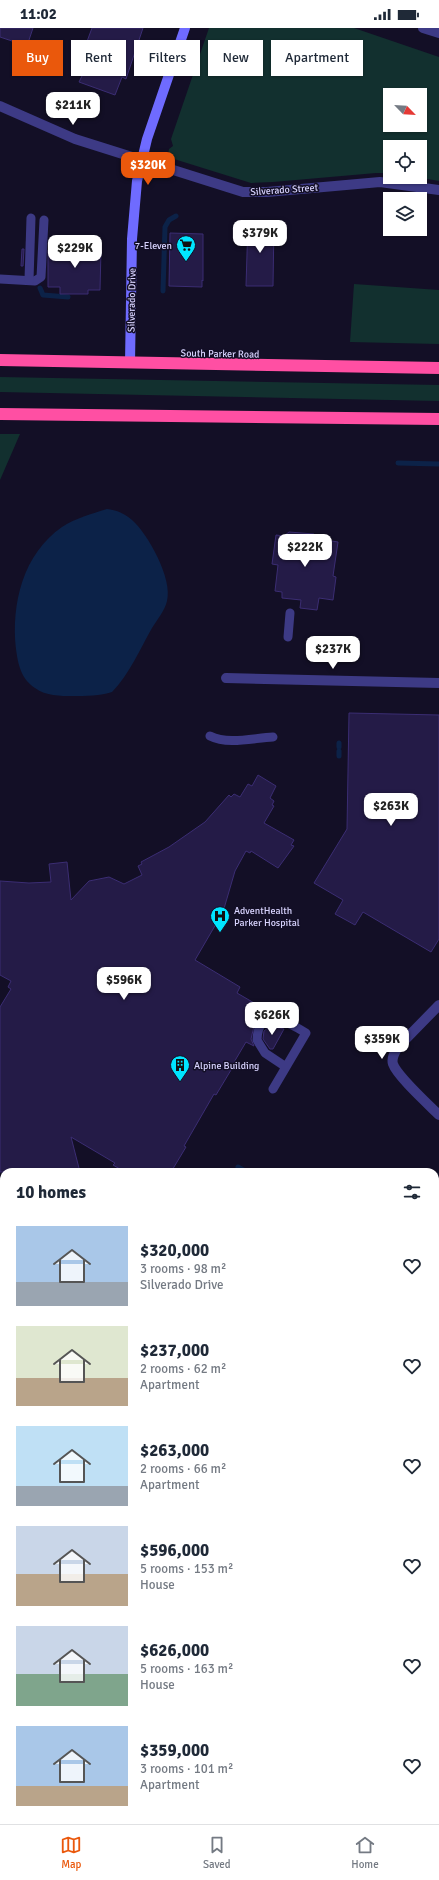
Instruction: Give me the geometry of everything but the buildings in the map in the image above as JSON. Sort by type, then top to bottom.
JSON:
[{"type":"highway","name":"South Parker Road","points":[[0,360],[439,368]]},
{"type":"highway","points":[[0,414],[439,419]]},
{"type":"street","name":"Silverado Drive","points":[[130,363],[132,239],[141,159],[185,28]]},
{"type":"street","points":[[423,28],[439,33]]},
{"type":"street","name":"Silverado Street","points":[[0,106],[64,134],[238,190],[249,192],[267,192],[380,182],[439,190]]},
{"type":"street","points":[[226,678],[439,684]]},
{"type":"street","points":[[439,1006],[398,1047],[393,1055],[393,1060],[398,1073],[439,1115]]},
{"type":"lane","points":[[0,279],[32,280],[37,219]]},
{"type":"lane","points":[[288,637],[290,613]]},
{"type":"lane","points":[[210,736],[227,741],[273,737]]},
{"type":"lane","points":[[273,1089],[286,1067],[306,1033],[287,1022],[277,1019],[269,1020],[260,1026],[257,1036],[260,1047],[269,1057],[286,1067]]},
{"type":"green space","points":[[209,28],[354,28],[439,57],[439,181],[427,179],[427,140],[383,140],[383,173],[251,183],[174,159],[168,155],[169,149],[173,146],[171,139],[193,76],[200,76],[200,54]]},
{"type":"green space","points":[[354,284],[439,290],[439,344],[350,342]]},
{"type":"green space","points":[[0,377],[439,385],[439,401],[0,392]]},
{"type":"green space","points":[[0,434],[20,434],[0,480]]},
{"type":"water","points":[[107,509],[126,515],[145,535],[152,546],[163,569],[166,581],[168,592],[166,604],[129,670],[112,692],[98,695],[78,696],[58,696],[44,693],[39,691],[26,680],[21,671],[18,660],[15,632],[18,598],[22,581],[38,551],[49,538],[62,527],[73,521]]},
{"type":"waterway","points":[[163,291],[165,227],[169,220],[176,216]]},
{"type":"waterway","points":[[40,288],[43,295],[68,297]]},
{"type":"waterway","points":[[398,463],[439,464]]},
{"type":"waterway","points":[[339,751],[339,756]]},
{"type":"place","name":"7-Eleven","points":[[186,262]]},
{"type":"place","name":"AdventHealth Parker Hospital","points":[[220,933]]},
{"type":"place","name":"Alpine Building","points":[[180,1082]]}]
